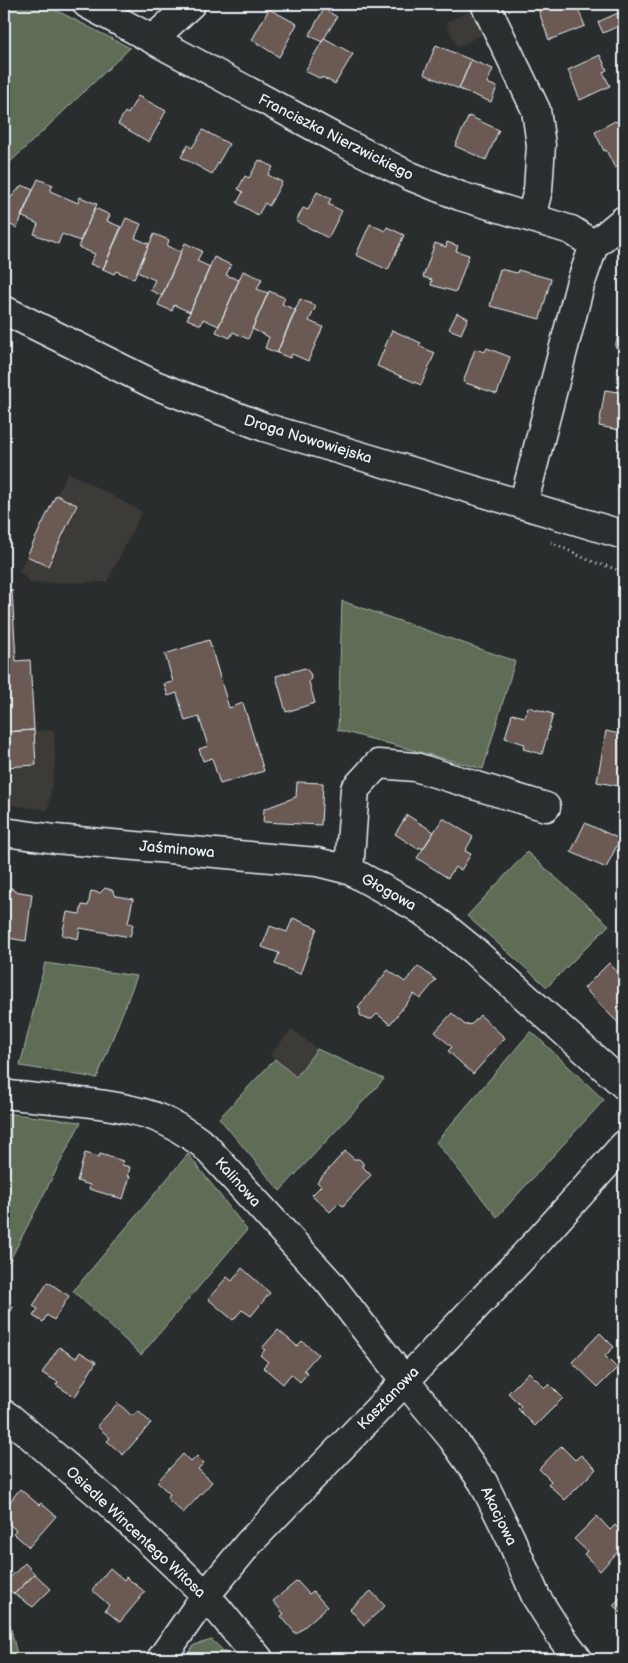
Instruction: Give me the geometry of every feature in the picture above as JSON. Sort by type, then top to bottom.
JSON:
[{"type":"street","name":"Franciszka Nierzwickiego","points":[[87,4],[337,139],[410,176],[460,196],[571,230],[594,244]]},
{"type":"street","points":[[153,39],[191,4]]},
{"type":"street","points":[[485,4],[536,110],[541,145],[538,190],[531,217]]},
{"type":"street","points":[[522,505],[580,285],[594,244],[624,220]]},
{"type":"street","name":"Droga Nowowiejska","points":[[4,310],[129,373],[264,427],[624,535]]},
{"type":"street","name":"Głogowa","points":[[546,807],[415,767],[378,764],[355,789],[349,870],[418,908],[442,925],[474,951],[624,1085]]},
{"type":"street","name":"Jaśminowa","points":[[4,832],[55,839],[317,862],[349,870]]},
{"type":"street","name":"Kalinowa","points":[[4,1094],[82,1102],[126,1109],[154,1116],[180,1128],[204,1144],[329,1282],[405,1381]]},
{"type":"street","name":"Kasztanowa","points":[[161,1659],[206,1595],[249,1542],[539,1240],[624,1145]]},
{"type":"street","name":"Akacjowa","points":[[405,1381],[452,1438],[483,1482],[510,1537],[536,1597],[578,1659]]},
{"type":"street","name":"Osiedle Wincentego Witosa","points":[[4,1414],[107,1501],[206,1595],[259,1659]]},
{"type":"shaded area","points":[[472,10],[483,34],[457,47],[446,22]]},
{"type":"shaded area","points":[[68,472],[142,512],[107,582],[31,583],[19,571]]},
{"type":"shaded area","points":[[54,730],[55,764],[48,810],[4,804],[4,732]]},
{"type":"shaded area","points":[[292,1029],[317,1049],[296,1077],[270,1055]]},
{"type":"green space","points":[[4,4],[44,4],[130,48],[4,168]]},
{"type":"green space","points":[[342,601],[515,661],[483,769],[338,730]]},
{"type":"green space","points":[[527,852],[609,925],[547,987],[467,916]]},
{"type":"green space","points":[[45,963],[137,976],[97,1078],[20,1066]]},
{"type":"green space","points":[[531,1031],[604,1100],[497,1217],[436,1142]]},
{"type":"green space","points":[[317,1049],[384,1079],[280,1191],[219,1118],[275,1059],[296,1077]]},
{"type":"green space","points":[[4,1113],[81,1122],[9,1262],[4,1260]]},
{"type":"green space","points":[[188,1154],[247,1230],[141,1355],[73,1291]]},
{"type":"green space","points":[[4,1598],[5,1603],[18,1659],[4,1659]]},
{"type":"green space","points":[[212,1640],[232,1659],[183,1659],[194,1645]]},
{"type":"building","points":[[551,4],[576,4],[585,26],[549,40],[538,9]]},
{"type":"building","points":[[269,9],[297,24],[279,57],[252,40]]},
{"type":"building","points":[[324,9],[337,17],[322,42],[309,35]]},
{"type":"building","points":[[618,13],[623,24],[603,33],[598,22]]},
{"type":"building","points":[[324,38],[353,54],[335,84],[305,71]]},
{"type":"building","points":[[436,45],[471,60],[459,89],[424,74]]},
{"type":"building","points":[[600,55],[607,70],[603,72],[610,86],[580,100],[568,70]]},
{"type":"building","points":[[471,60],[493,69],[487,83],[497,87],[491,102],[459,89]]},
{"type":"building","points":[[138,96],[166,111],[149,142],[118,124],[125,112],[128,114]]},
{"type":"building","points":[[469,116],[499,130],[486,160],[455,146]]},
{"type":"building","points":[[624,118],[624,163],[615,168],[595,132]]},
{"type":"building","points":[[203,130],[229,144],[212,174],[181,157],[188,145],[192,148]]},
{"type":"building","points":[[259,160],[273,167],[268,175],[282,182],[269,206],[265,203],[258,215],[237,203],[243,192],[238,189],[245,176],[249,178]]},
{"type":"building","points":[[38,179],[53,185],[50,191],[78,203],[80,197],[97,204],[80,241],[62,234],[58,244],[34,234],[38,224],[21,216]]},
{"type":"building","points":[[22,185],[33,190],[17,228],[4,222],[4,208],[6,203]]},
{"type":"building","points":[[317,192],[331,199],[328,204],[342,211],[328,238],[296,221],[303,208],[308,210]]},
{"type":"building","points":[[95,208],[110,215],[107,221],[121,227],[103,269],[90,264],[95,254],[78,247]]},
{"type":"building","points":[[126,218],[141,224],[135,238],[149,244],[134,279],[116,271],[114,274],[103,269]]},
{"type":"building","points":[[370,224],[385,231],[387,227],[404,235],[388,270],[356,255]]},
{"type":"building","points":[[154,234],[169,240],[167,246],[181,252],[162,296],[150,290],[155,280],[137,272]]},
{"type":"building","points":[[447,242],[458,246],[456,251],[469,255],[456,292],[431,285],[432,280],[423,277],[435,243],[446,247]]},
{"type":"building","points":[[185,243],[202,251],[197,261],[210,267],[190,312],[174,305],[172,311],[158,305]]},
{"type":"building","points":[[214,257],[231,265],[226,275],[239,280],[219,326],[203,319],[201,325],[187,319]]},
{"type":"building","points":[[500,269],[517,273],[518,270],[551,279],[540,319],[490,306]]},
{"type":"building","points":[[243,271],[262,279],[257,289],[268,293],[248,339],[233,332],[230,338],[216,332]]},
{"type":"building","points":[[269,291],[285,298],[282,304],[296,310],[277,353],[265,348],[269,337],[252,329]]},
{"type":"building","points":[[300,299],[316,306],[309,321],[323,327],[308,361],[292,354],[290,358],[277,353]]},
{"type":"building","points":[[624,312],[624,349],[615,347]]},
{"type":"building","points":[[457,313],[468,318],[461,334],[449,329]]},
{"type":"building","points":[[392,330],[421,343],[419,346],[435,353],[421,385],[377,366]]},
{"type":"building","points":[[487,348],[510,357],[497,394],[463,382],[475,349],[485,352]]},
{"type":"building","points":[[605,390],[624,393],[624,431],[599,426]]},
{"type":"building","points":[[56,495],[77,505],[48,566],[27,556]]},
{"type":"building","points":[[12,590],[16,661],[30,660],[34,730],[4,732],[4,591]]},
{"type":"building","points":[[209,640],[229,708],[243,703],[264,771],[220,784],[212,758],[203,761],[199,749],[208,746],[199,717],[185,721],[177,693],[168,696],[164,684],[173,682],[165,654]]},
{"type":"building","points":[[305,668],[310,673],[311,678],[309,682],[315,703],[286,712],[276,676]]},
{"type":"building","points":[[528,707],[553,714],[542,754],[523,749],[525,744],[505,738],[512,714],[525,717]]},
{"type":"building","points":[[34,730],[36,765],[4,767],[4,732]]},
{"type":"building","points":[[606,731],[624,735],[624,787],[597,782]]},
{"type":"building","points":[[297,782],[323,783],[321,825],[263,822],[264,809],[296,797]]},
{"type":"building","points":[[407,815],[434,832],[423,849],[419,847],[418,849],[395,834]]},
{"type":"building","points":[[443,818],[473,837],[465,851],[471,854],[461,870],[455,867],[448,878],[417,858]]},
{"type":"building","points":[[585,823],[620,839],[606,868],[571,852]]},
{"type":"building","points":[[5,887],[12,888],[14,891],[32,894],[26,941],[8,938],[7,947],[4,946]]},
{"type":"building","points":[[105,888],[112,890],[116,896],[133,899],[128,923],[133,924],[130,937],[80,928],[78,939],[62,935],[67,912],[80,914],[82,905],[88,906],[91,891],[100,893]]},
{"type":"building","points":[[293,918],[317,928],[300,974],[275,964],[279,953],[262,947],[270,926],[287,932]]},
{"type":"building","points":[[609,963],[624,979],[624,1029],[584,988]]},
{"type":"building","points":[[418,966],[436,980],[420,999],[414,994],[390,1024],[377,1014],[372,1019],[365,1019],[360,1015],[360,1009],[358,1008],[388,970],[405,982]]},
{"type":"building","points":[[452,1013],[465,1025],[472,1024],[480,1015],[505,1038],[473,1074],[448,1051],[452,1047],[435,1032]]},
{"type":"building","points":[[345,1151],[354,1159],[359,1159],[363,1163],[363,1167],[371,1175],[343,1206],[339,1203],[330,1212],[312,1195],[321,1186],[317,1182]]},
{"type":"building","points":[[85,1153],[99,1157],[100,1154],[123,1161],[122,1165],[130,1167],[128,1176],[130,1176],[123,1199],[89,1189],[90,1185],[77,1181]]},
{"type":"building","points":[[242,1268],[270,1293],[251,1316],[242,1310],[233,1320],[208,1299],[227,1277],[232,1281]]},
{"type":"building","points":[[48,1282],[69,1296],[54,1320],[47,1315],[43,1322],[33,1316],[38,1309],[33,1306]]},
{"type":"building","points":[[4,1303],[13,1307],[4,1324]]},
{"type":"building","points":[[278,1330],[297,1346],[302,1341],[318,1354],[304,1370],[308,1373],[300,1382],[291,1374],[283,1384],[263,1367],[268,1362],[260,1355],[265,1350],[262,1348]]},
{"type":"building","points":[[600,1333],[614,1347],[605,1356],[617,1368],[598,1387],[572,1362]]},
{"type":"building","points":[[59,1347],[76,1358],[80,1352],[96,1362],[75,1397],[56,1385],[58,1382],[42,1373]]},
{"type":"building","points":[[529,1372],[545,1388],[549,1384],[563,1398],[535,1426],[518,1409],[521,1406],[508,1393]]},
{"type":"building","points":[[118,1403],[132,1416],[138,1411],[151,1423],[123,1455],[107,1441],[110,1438],[97,1426]]},
{"type":"building","points":[[561,1446],[575,1460],[581,1455],[596,1469],[565,1500],[548,1484],[551,1481],[539,1469]]},
{"type":"building","points":[[183,1454],[191,1462],[197,1456],[204,1463],[198,1469],[212,1482],[183,1513],[167,1498],[170,1494],[157,1482]]},
{"type":"building","points":[[20,1489],[56,1516],[29,1547],[13,1533],[16,1530],[4,1520],[4,1509]]},
{"type":"building","points":[[597,1516],[610,1530],[615,1525],[624,1534],[624,1545],[600,1571],[584,1554],[587,1551],[574,1539]]},
{"type":"building","points":[[25,1563],[35,1574],[14,1594],[4,1586],[4,1583]]},
{"type":"building","points":[[110,1568],[124,1580],[126,1577],[145,1592],[120,1622],[105,1610],[109,1605],[92,1590]]},
{"type":"building","points":[[35,1574],[51,1589],[33,1607],[14,1594]]},
{"type":"building","points":[[297,1581],[309,1594],[313,1591],[327,1607],[296,1634],[281,1616],[284,1614],[273,1601]]},
{"type":"building","points":[[371,1591],[385,1606],[364,1625],[350,1609]]},
{"type":"building","points":[[624,1594],[624,1616],[613,1605]]},
{"type":"building","points":[[59,1650],[73,1659],[52,1659]]},
{"type":"building","points":[[356,1652],[363,1659],[348,1659]]}]
